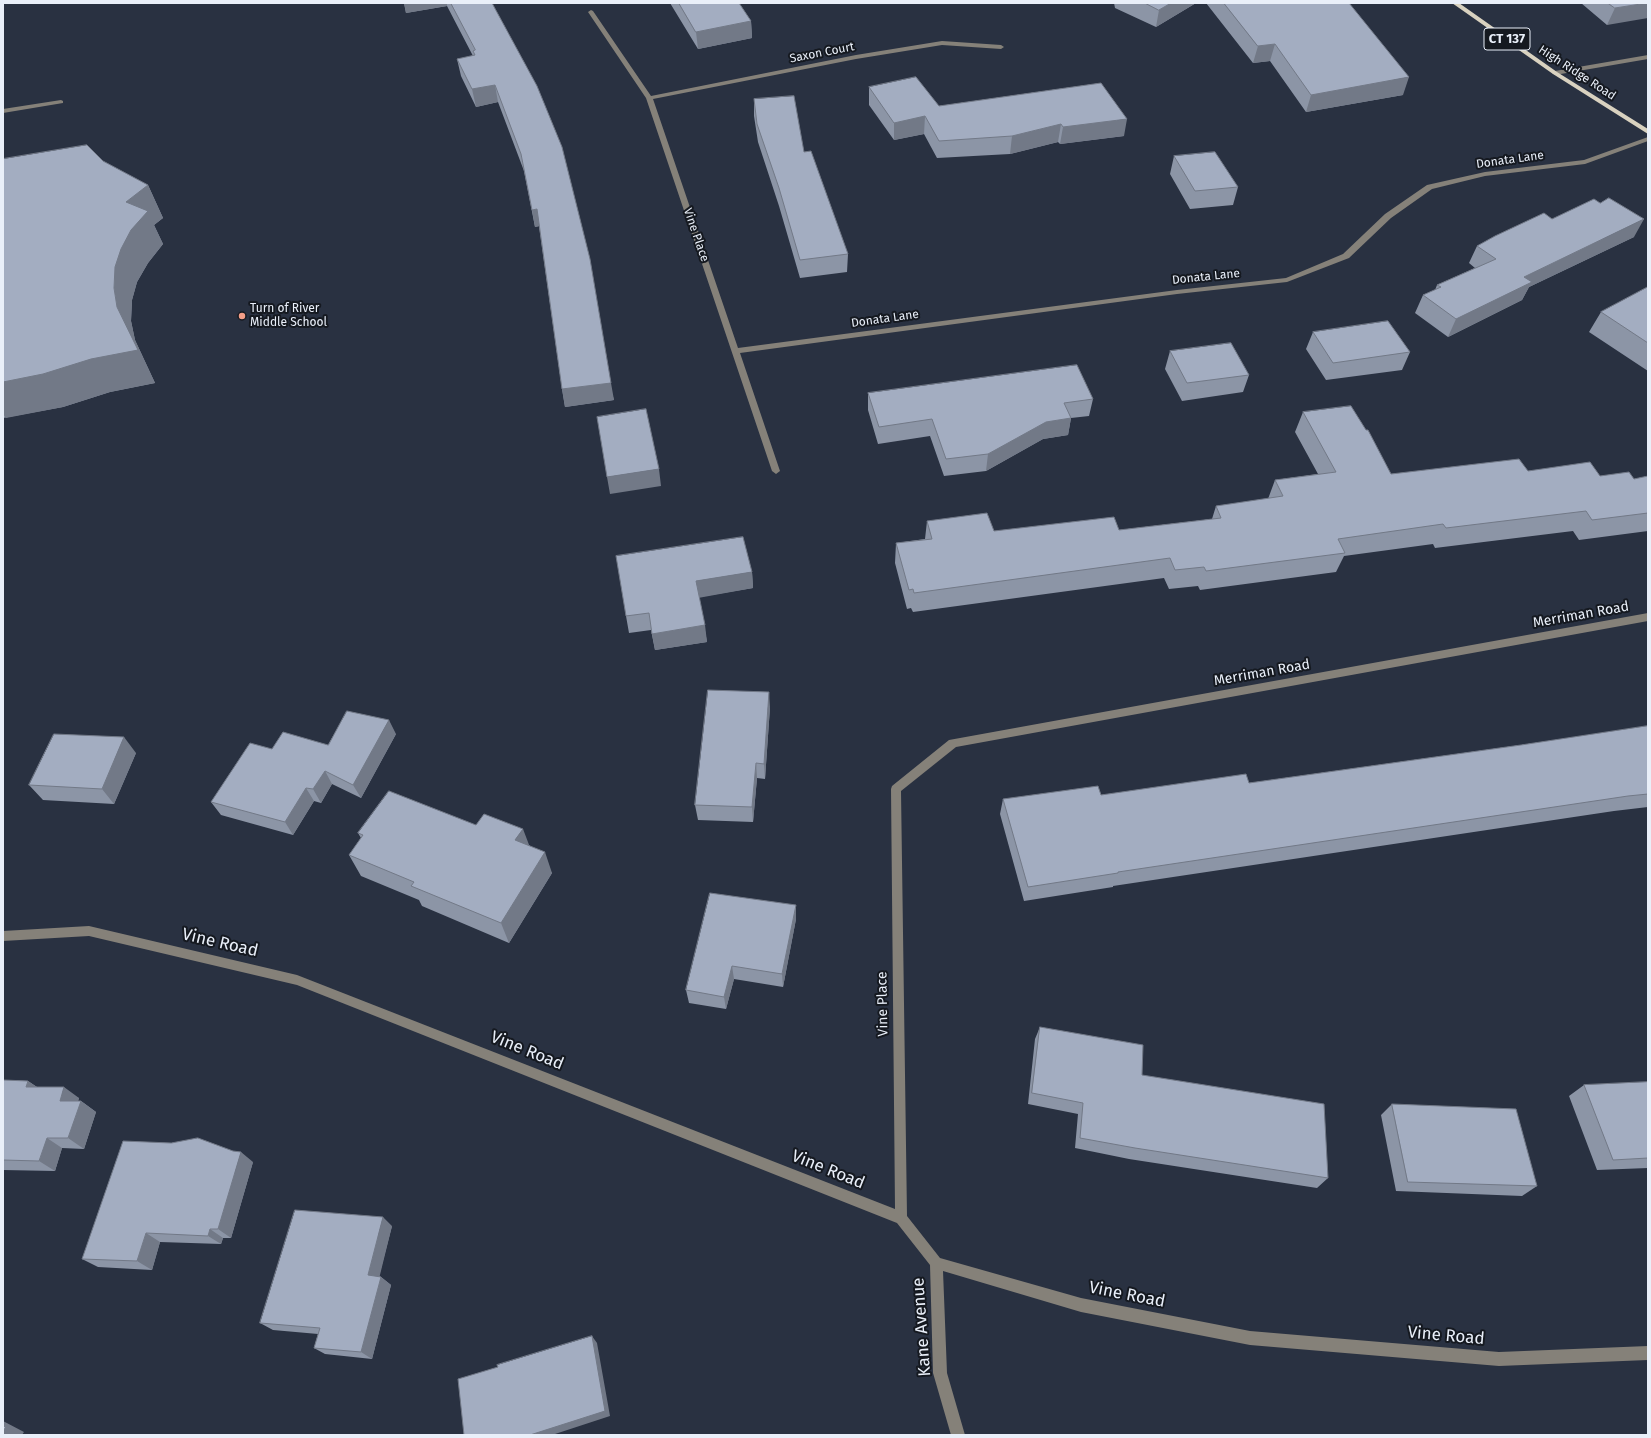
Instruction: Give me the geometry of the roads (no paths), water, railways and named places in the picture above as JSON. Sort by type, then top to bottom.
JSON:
[{"type":"main road","name":"High Ridge Road","points":[[1456,3],[1555,73],[1648,132]]},
{"type":"street","name":"Vine Place","points":[[591,12],[649,98],[776,471]]},
{"type":"street","name":"Saxon Court","points":[[649,98],[942,43],[1001,47]]},
{"type":"street","points":[[1555,73],[1648,57]]},
{"type":"street","points":[[3,111],[61,102]]},
{"type":"street","name":"Donata Lane","points":[[735,351],[1115,300],[1287,280],[1346,256],[1388,216],[1430,187],[1485,174],[1585,162],[1648,139]]},
{"type":"street","name":"Merriman Road","points":[[896,789],[953,743],[1648,617]]},
{"type":"street","name":"Vine Place","points":[[896,789],[901,1218]]},
{"type":"street","name":"Vine Road","points":[[3,936],[89,931],[297,980],[901,1218]]},
{"type":"street","points":[[901,1218],[936,1263]]},
{"type":"street","name":"Vine Road","points":[[936,1263],[1081,1305],[1250,1338],[1499,1359],[1648,1353]]},
{"type":"street","name":"Kane Avenue","points":[[936,1263],[940,1373],[958,1435]]},
{"type":"place","name":"Turn of River Middle School","points":[[242,316]]}]
